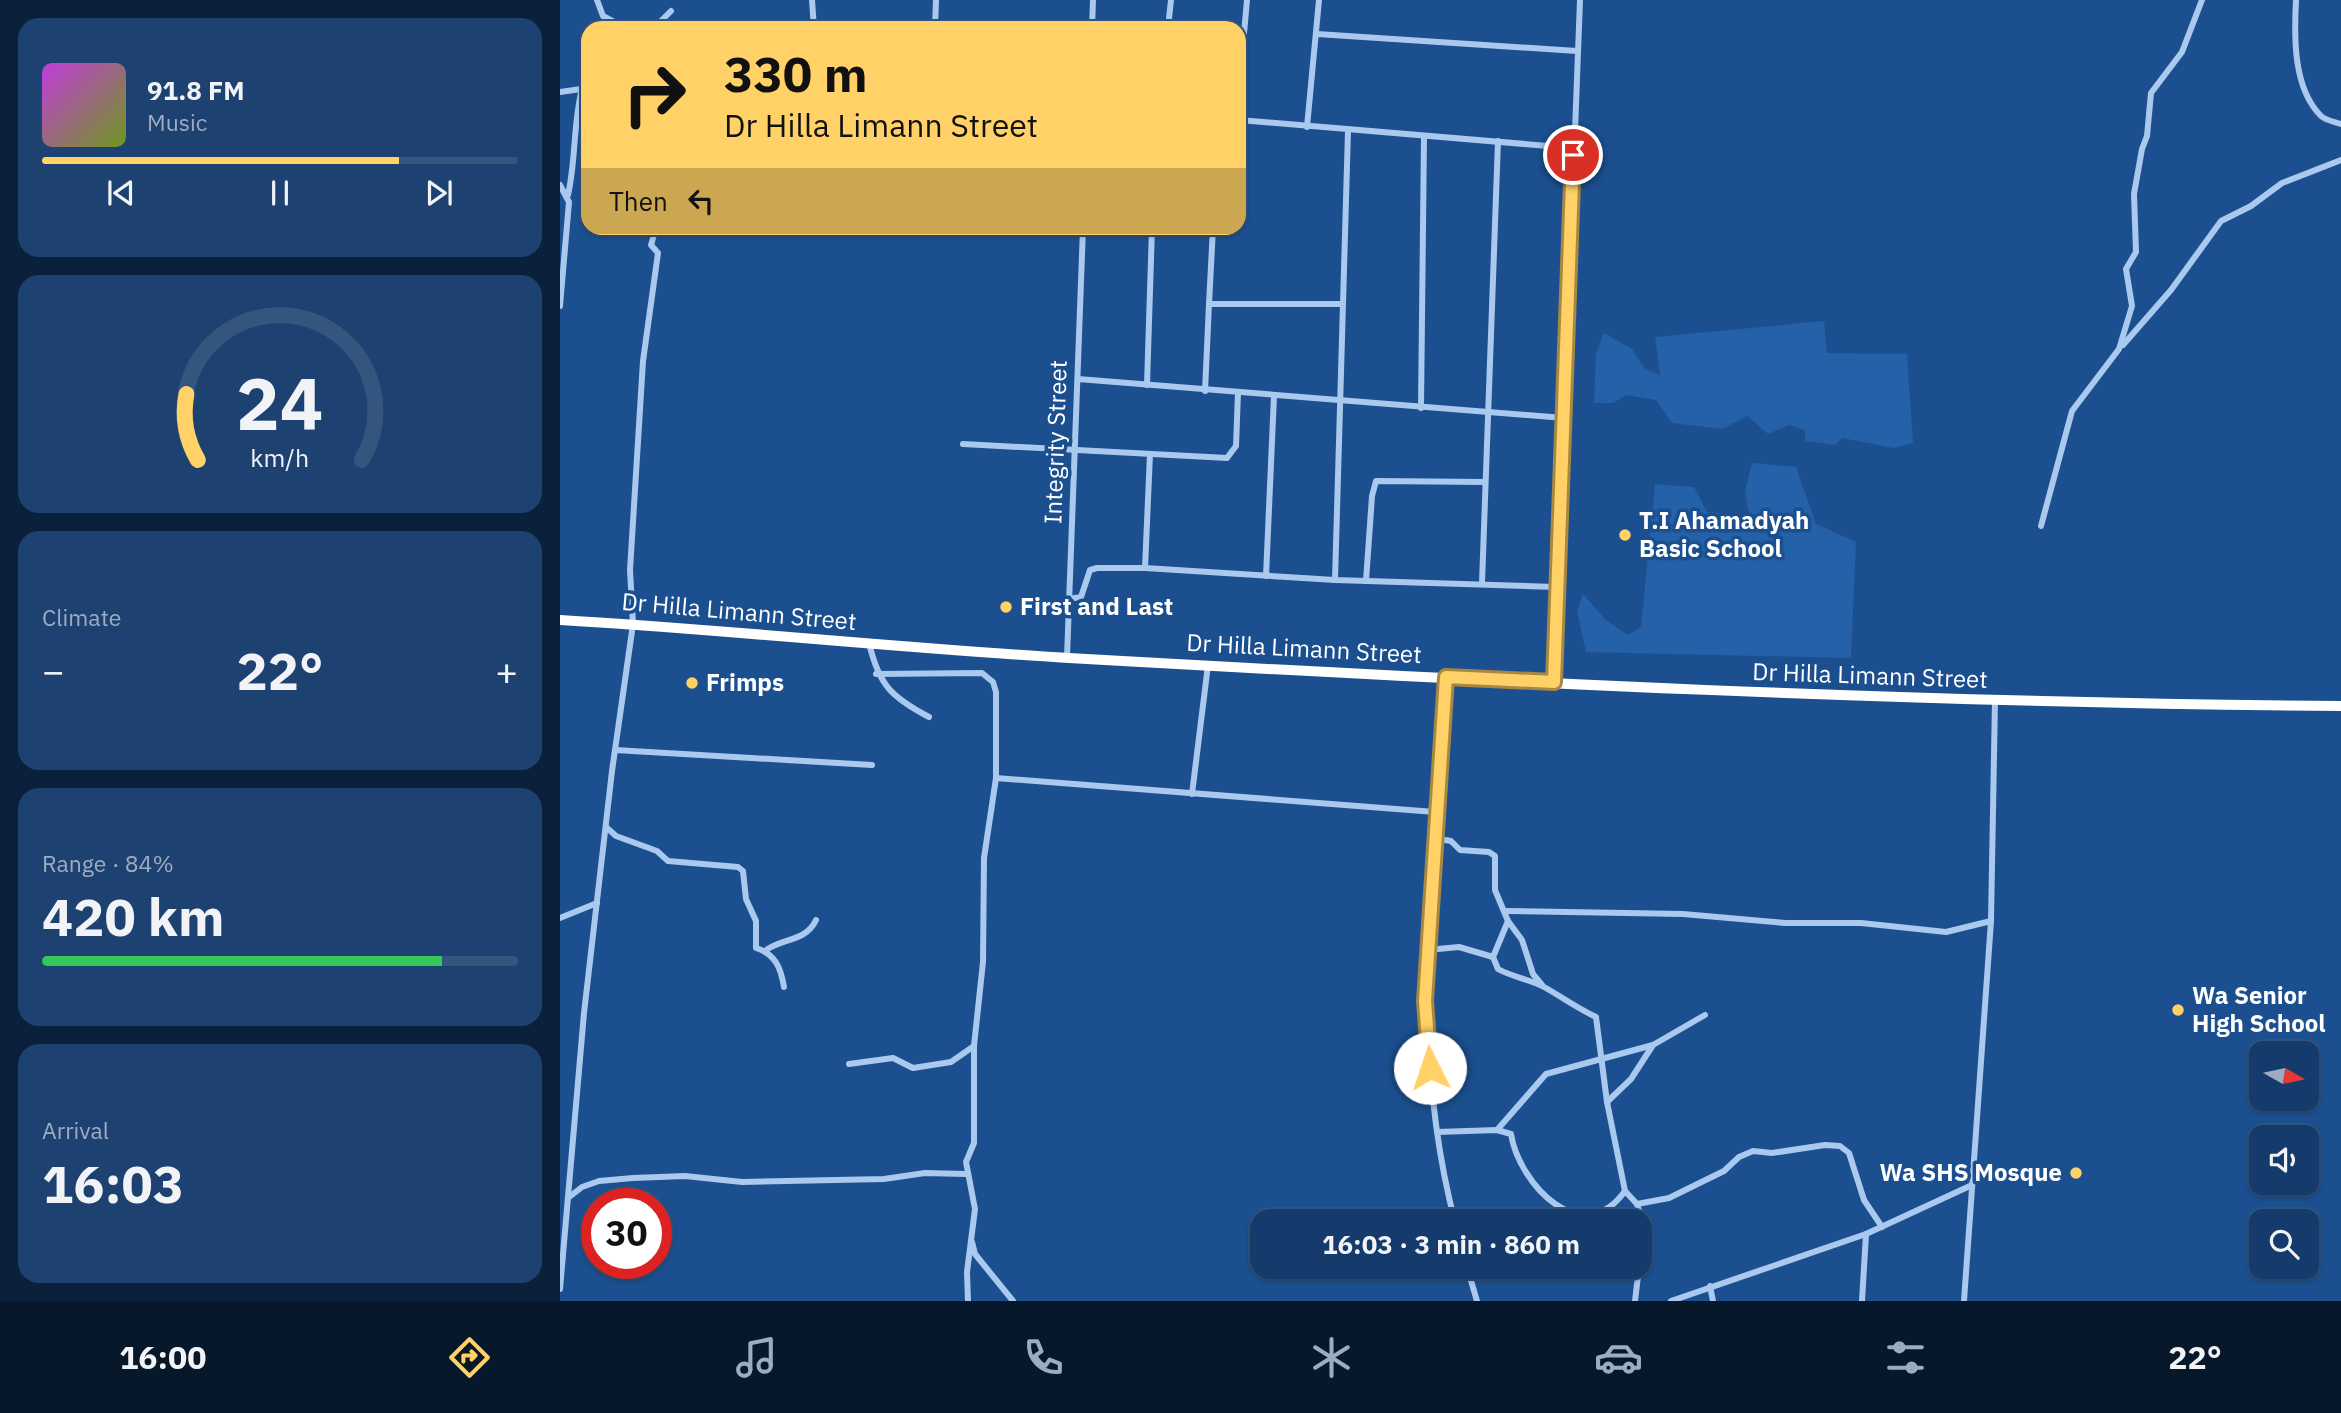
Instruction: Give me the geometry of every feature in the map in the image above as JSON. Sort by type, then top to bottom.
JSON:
[{"type":"highway","name":"Dr Hilla Limann Street","points":[[560,620],[1067,657],[1772,694],[1995,701],[2341,706]]},
{"type":"street","points":[[597,0],[603,16],[612,21]]},
{"type":"street","points":[[812,0],[814,21]]},
{"type":"street","points":[[935,21],[936,0]]},
{"type":"street","points":[[1092,21],[1093,0]]},
{"type":"street","points":[[1169,21],[1171,0]]},
{"type":"street","points":[[1245,21],[1247,0]]},
{"type":"street","points":[[1307,127],[1319,0]]},
{"type":"street","points":[[1554,682],[1572,148],[1580,0]]},
{"type":"street","points":[[2119,349],[2133,306],[2126,269],[2136,252],[2134,194],[2147,136],[2151,93],[2182,52],[2202,0]]},
{"type":"street","points":[[2297,0],[2295,29],[2301,83],[2322,117],[2341,124]]},
{"type":"street","points":[[661,21],[671,11]]},
{"type":"street","points":[[1317,34],[1577,51]]},
{"type":"street","points":[[560,92],[581,89]]},
{"type":"street","points":[[560,306],[568,197],[574,171],[575,116],[581,100]]},
{"type":"street","points":[[1246,121],[1572,148]]},
{"type":"street","points":[[1335,580],[1348,131]]},
{"type":"street","points":[[1421,408],[1424,137]]},
{"type":"street","points":[[1482,583],[1498,141]]},
{"type":"street","points":[[2041,526],[2071,411],[2119,349],[2171,290],[2221,221],[2251,206],[2282,183],[2341,160]]},
{"type":"street","points":[[560,184],[568,197]]},
{"type":"street","points":[[560,1289],[597,903],[633,624],[630,570],[643,361],[658,253],[651,245],[654,235]]},
{"type":"street","name":"Integrity Street","points":[[1067,657],[1083,235]]},
{"type":"street","points":[[1147,385],[1152,235]]},
{"type":"street","points":[[1205,391],[1213,235]]},
{"type":"street","points":[[1209,304],[1342,304]]},
{"type":"street","points":[[1078,379],[1564,418]]},
{"type":"street","points":[[963,444],[1227,458],[1236,446],[1238,393]]},
{"type":"street","points":[[1266,576],[1274,396]]},
{"type":"street","points":[[1145,568],[1150,454]]},
{"type":"street","points":[[1366,581],[1372,496],[1376,481],[1485,482]]},
{"type":"street","points":[[1068,599],[1081,597],[1090,570],[1145,568],[1335,580],[1556,587]]},
{"type":"street","points":[[869,643],[876,674],[894,696],[929,717]]},
{"type":"street","points":[[1192,794],[1208,665]]},
{"type":"street","points":[[876,674],[982,673],[989,677],[996,692],[996,778],[984,858],[984,937],[974,1046],[974,1143],[966,1162],[966,1174],[972,1187],[975,1209],[970,1237],[968,1301]]},
{"type":"street","points":[[1446,677],[1433,838],[1425,1001],[1437,1132],[1452,1209]]},
{"type":"street","points":[[1964,1301],[1991,921],[1995,701]]},
{"type":"street","points":[[615,750],[872,765]]},
{"type":"street","points":[[996,778],[1435,812]]},
{"type":"street","points":[[606,827],[616,836],[657,850],[668,861],[738,867],[743,872],[746,899],[756,921],[754,943],[756,948],[765,951],[778,964],[784,988]]},
{"type":"street","points":[[1433,838],[1451,841],[1460,850],[1489,852],[1495,856],[1495,890],[1508,921],[1522,940],[1534,974],[1542,985],[1572,1006],[1596,1017],[1607,1102],[1625,1191],[1637,1204],[1650,1247],[1638,1276],[1636,1301]]},
{"type":"street","points":[[560,918],[597,903]]},
{"type":"street","points":[[1506,911],[1683,915],[1785,923],[1861,923],[1945,932],[1991,921]]},
{"type":"street","points":[[765,951],[776,942],[803,935],[816,920]]},
{"type":"street","points":[[1508,921],[1493,957],[1498,970],[1531,984],[1542,985]]},
{"type":"street","points":[[1427,950],[1459,947],[1493,957]]},
{"type":"street","points":[[1497,1130],[1546,1074],[1653,1045],[1705,1015]]},
{"type":"street","points":[[1607,1102],[1631,1079],[1653,1045]]},
{"type":"street","points":[[849,1064],[893,1058],[913,1068],[951,1062],[974,1046]]},
{"type":"street","points":[[1437,1132],[1497,1130],[1511,1134],[1513,1146],[1534,1184],[1566,1211],[1586,1215],[1598,1214],[1611,1208],[1625,1191]]},
{"type":"street","points":[[1637,1204],[1669,1198],[1724,1171],[1739,1157],[1753,1151],[1772,1153],[1825,1145],[1840,1146],[1849,1153],[1864,1199],[1882,1227]]},
{"type":"street","points":[[568,1198],[582,1187],[599,1181],[633,1178],[685,1176],[742,1182],[884,1179],[925,1173],[966,1174]]},
{"type":"street","points":[[1671,1301],[1866,1234],[1972,1185]]},
{"type":"street","points":[[1862,1301],[1866,1234]]},
{"type":"street","points":[[970,1237],[975,1254],[1013,1301]]},
{"type":"street","points":[[1471,1279],[1477,1301]]},
{"type":"street","points":[[1710,1286],[1713,1301]]},
{"type":"shaded area","points":[[1824,321],[1827,353],[1907,354],[1913,443],[1894,448],[1842,438],[1835,445],[1805,441],[1805,430],[1789,425],[1768,434],[1747,416],[1722,429],[1672,423],[1656,400],[1626,395],[1613,403],[1594,403],[1596,353],[1604,333],[1632,349],[1644,368],[1660,375],[1655,337]]},
{"type":"shaded area","points":[[1752,463],[1796,467],[1816,524],[1856,542],[1851,658],[1586,652],[1577,611],[1583,594],[1606,620],[1628,635],[1641,627],[1655,484],[1694,487],[1707,512],[1749,515],[1745,491]]},
{"type":"place","name":"T.I Ahamadyah Basic School","points":[[1625,535]]},
{"type":"place","name":"First and Last","points":[[1006,607]]},
{"type":"place","name":"Frimps","points":[[692,683]]},
{"type":"place","name":"Wa Senior High School","points":[[2178,1010]]},
{"type":"place","name":"Wa SHS Mosque","points":[[2076,1173]]},
{"type":"route","points":[[1430,1068],[1425,1001],[1435,812],[1446,677],[1554,682],[1573,155]]}]
